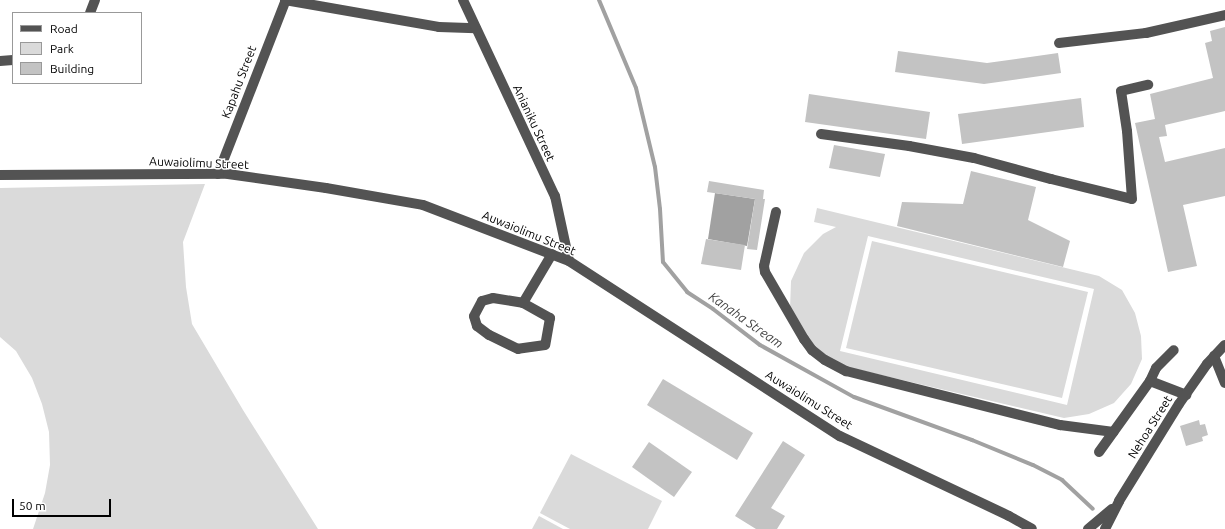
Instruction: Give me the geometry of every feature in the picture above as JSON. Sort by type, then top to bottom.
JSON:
[{"type":"street","points":[[90,12],[95,0]]},
{"type":"street","points":[[286,0],[438,27],[476,28]]},
{"type":"street","name":"Kapahu Street","points":[[218,174],[286,0]]},
{"type":"street","name":"Anianiku Street","points":[[463,0],[555,196],[569,261]]},
{"type":"street","points":[[1059,43],[1146,33],[1225,14]]},
{"type":"street","points":[[0,61],[12,60]]},
{"type":"street","points":[[821,134],[909,146],[974,158],[1051,179],[1132,198],[1121,91],[1148,85]]},
{"type":"street","name":"Auwaiolimu Street","points":[[0,175],[218,174],[326,188],[423,205],[569,261],[840,436],[1009,516],[1032,529]]},
{"type":"street","points":[[776,212],[764,266],[765,272],[804,339],[812,350],[825,360],[846,371],[1060,425],[1114,432]]},
{"type":"street","points":[[524,303],[552,254]]},
{"type":"street","points":[[493,298],[524,303],[550,318],[545,345],[518,349],[489,335],[477,326],[474,316],[482,301],[493,298]]},
{"type":"street","name":"Nehoa Street","points":[[1104,529],[1119,501],[1186,395],[1214,356],[1225,346]]},
{"type":"street","points":[[1099,452],[1150,381],[1156,368],[1174,350]]},
{"type":"street","points":[[1214,356],[1225,383]]},
{"type":"street","points":[[1150,381],[1186,395]]},
{"type":"street","points":[[1088,529],[1119,501]]},
{"type":"green space","points":[[205,184],[183,242],[186,287],[192,324],[243,410],[318,529],[33,529],[45,493],[50,465],[49,432],[42,404],[32,378],[16,351],[0,337],[0,188]]},
{"type":"green space","points":[[817,208],[1099,276],[1122,290],[1135,313],[1141,336],[1142,359],[1131,384],[1114,403],[1089,414],[1064,418],[843,366],[820,351],[802,332],[790,309],[791,281],[804,253],[823,234],[836,227],[814,222]],"holes":[[[868,236],[1094,289],[1067,405],[840,351]]]},
{"type":"green space","points":[[872,241],[1088,292],[1062,398],[846,348]]},
{"type":"green space","points":[[571,454],[662,501],[648,529],[570,529],[540,513]]},
{"type":"green space","points":[[539,516],[563,529],[532,529]]},
{"type":"shaded area","points":[[715,193],[755,199],[747,246],[708,239]]},
{"type":"building","points":[[1225,27],[1225,111],[1165,125],[1167,136],[1159,137],[1165,162],[1225,148],[1225,196],[1183,205],[1197,266],[1168,272],[1135,123],[1155,119],[1150,94],[1213,78],[1205,43],[1212,41],[1210,31]]},
{"type":"building","points":[[898,51],[987,63],[1058,53],[1061,73],[984,84],[895,72]]},
{"type":"building","points":[[809,94],[930,112],[926,139],[805,122]]},
{"type":"building","points":[[1081,98],[1084,127],[962,144],[958,114]]},
{"type":"building","points":[[834,145],[885,154],[880,177],[829,168]]},
{"type":"building","points":[[971,171],[1036,187],[1028,220],[1070,241],[1063,267],[897,226],[902,202],[963,204]]},
{"type":"building","points":[[709,181],[764,190],[763,199],[765,199],[757,250],[747,249],[755,199],[707,192]]},
{"type":"building","points":[[706,239],[745,245],[741,270],[701,264]]},
{"type":"building","points":[[663,379],[753,433],[737,460],[647,405]]},
{"type":"building","points":[[1199,420],[1200,425],[1205,424],[1208,435],[1202,437],[1203,441],[1186,446],[1180,426]]},
{"type":"building","points":[[783,441],[805,455],[771,508],[785,516],[777,529],[756,529],[735,516]]},
{"type":"building","points":[[649,442],[692,472],[674,497],[632,467]]},
{"type":"waterway","name":"Kanaha Stream","points":[[599,0],[636,88],[655,167],[660,209],[663,262],[687,292],[713,309],[760,345],[854,397],[972,440],[1033,465],[1062,480],[1093,509]]}]
